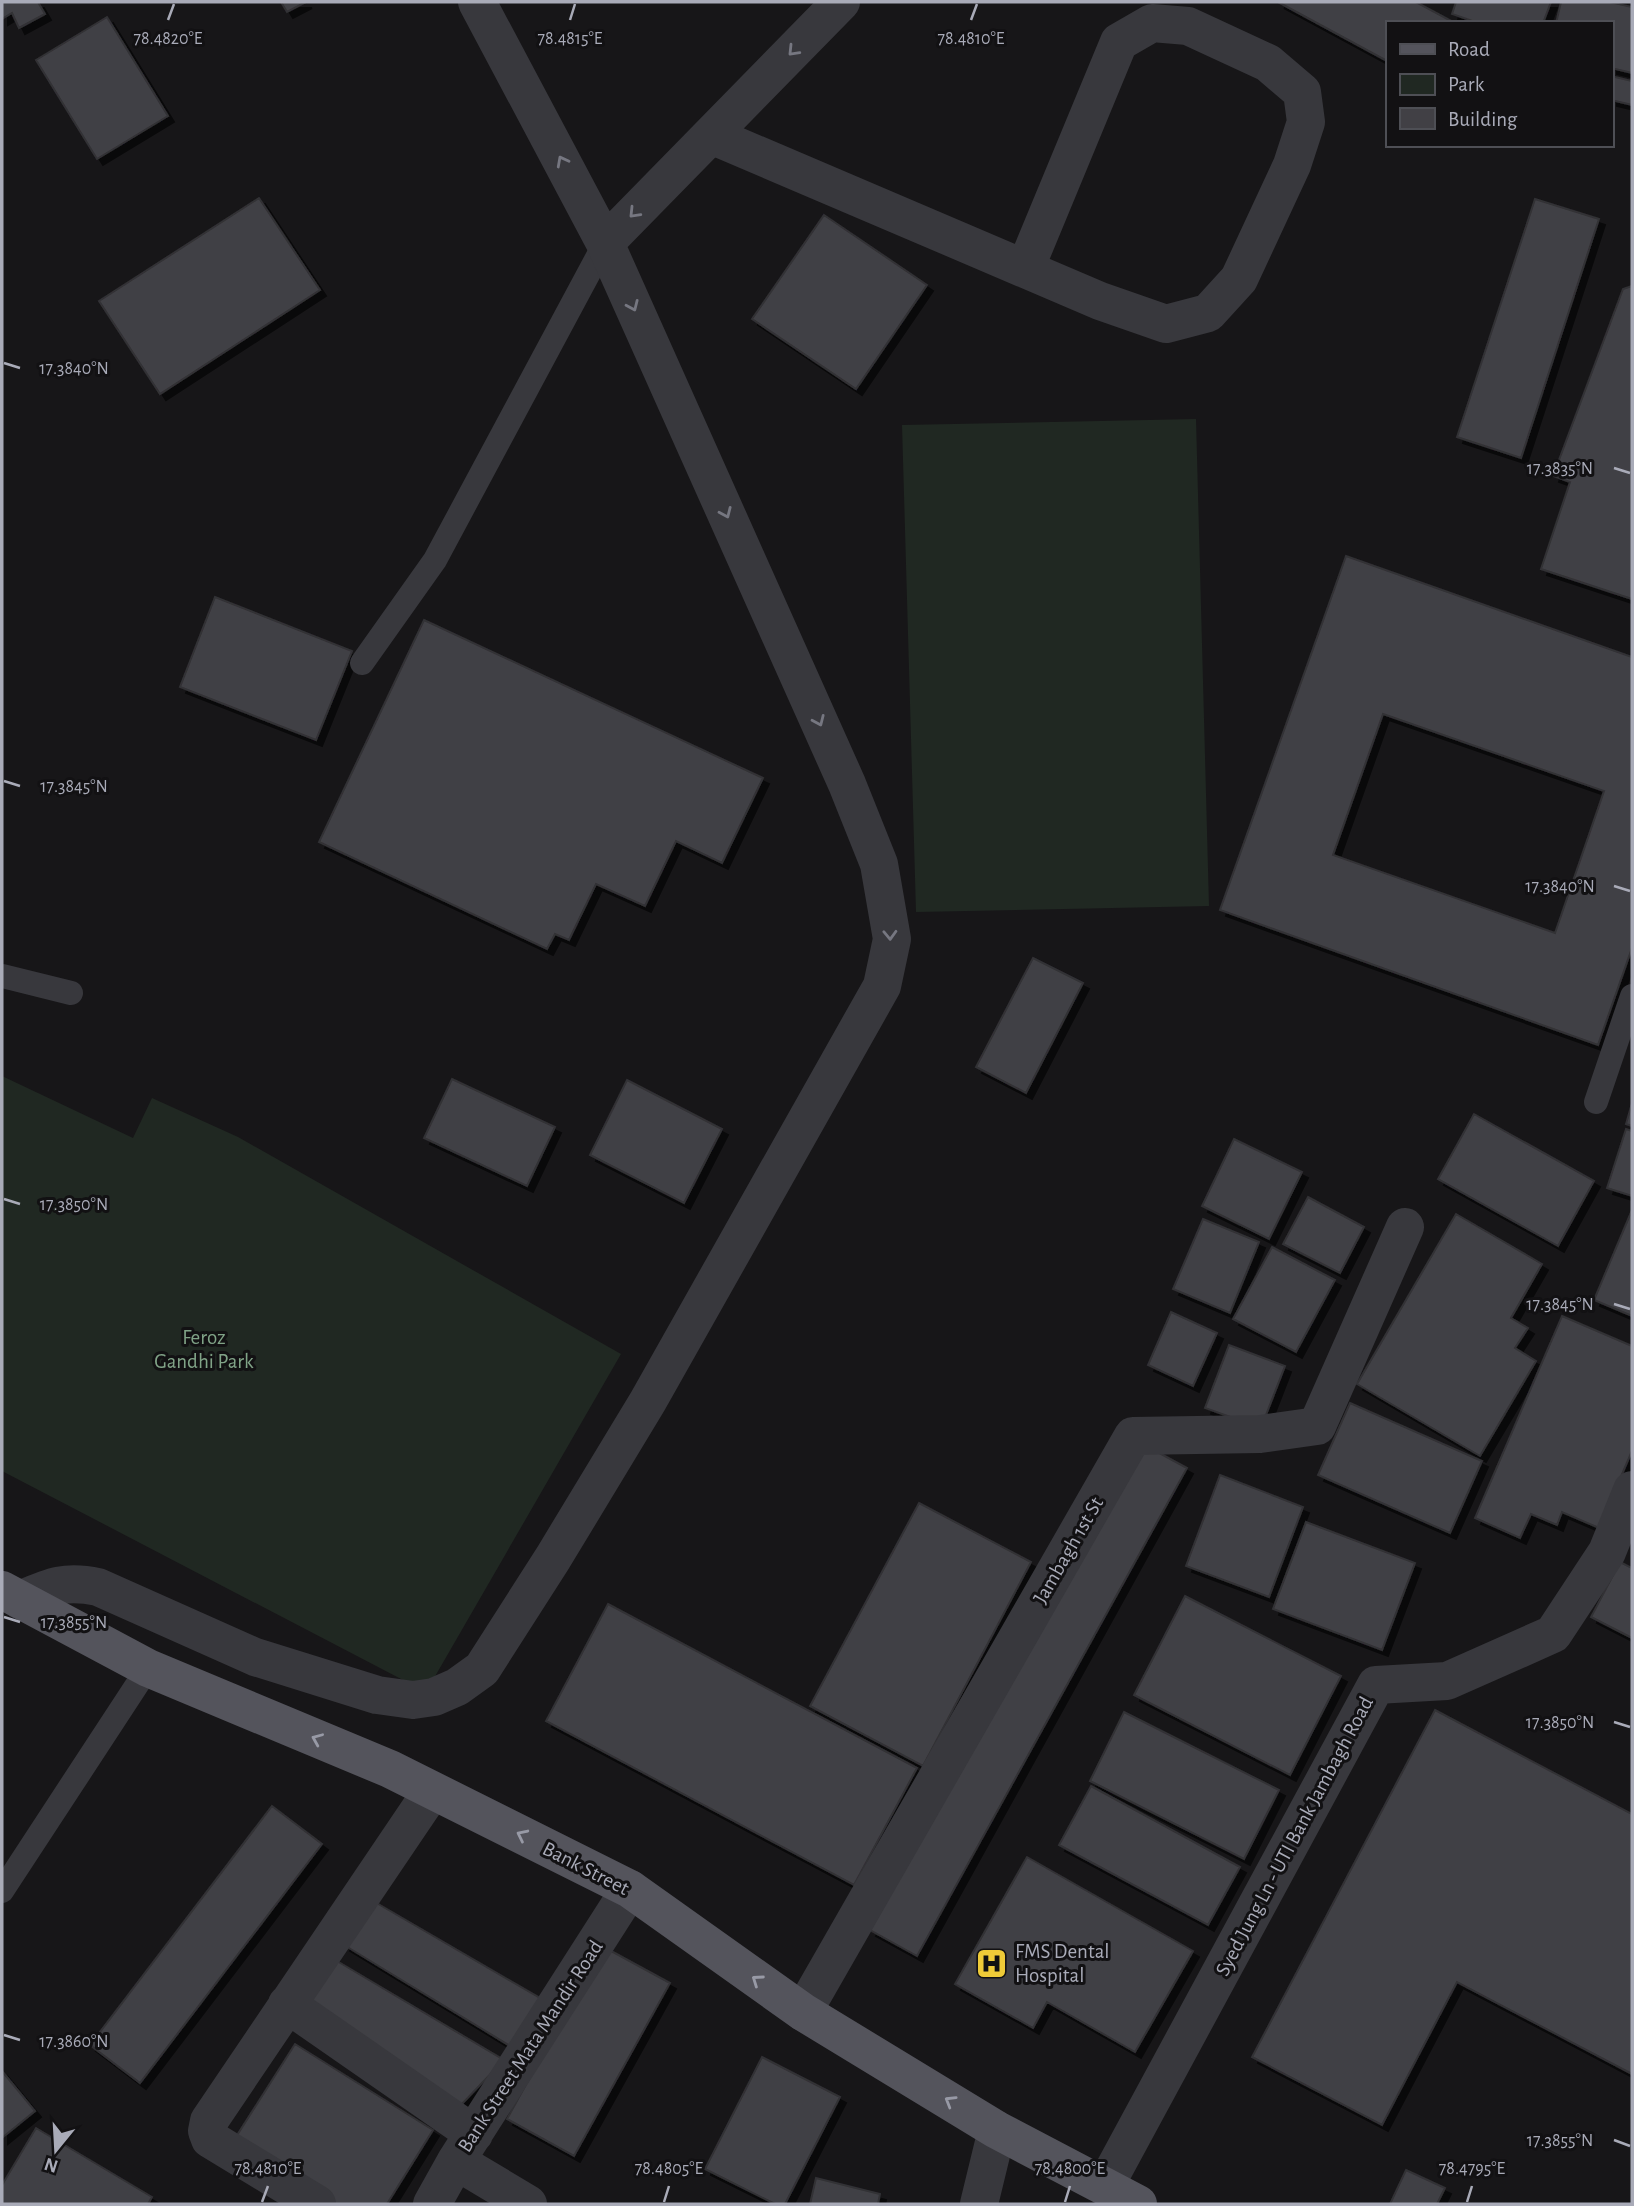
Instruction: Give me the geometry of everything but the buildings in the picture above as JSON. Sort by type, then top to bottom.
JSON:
[{"type":"main road","name":"Bank Street","points":[[11,1595],[148,1668],[390,1769],[630,1889],[803,2012],[997,2130],[1138,2204]]},
{"type":"street","points":[[11,1595],[53,1585],[80,1583],[98,1587],[255,1657],[377,1695],[413,1700],[434,1696],[457,1686],[482,1669],[648,1401],[881,986],[892,939],[879,864],[847,784],[605,243],[477,2]]},
{"type":"street","points":[[605,243],[841,2]]},
{"type":"street","points":[[711,135],[1025,269],[1100,301],[1166,324],[1208,313],[1239,279],[1292,165],[1306,122],[1302,92],[1268,63],[1188,26],[1152,23],[1119,42],[1025,269]]},
{"type":"street","name":"Jambagh 1st St","points":[[803,2012],[1133,1436],[1260,1434],[1317,1426],[1405,1227]]},
{"type":"street","name":"Syed Jung Ln - UTI Bank Jambagh Road","points":[[1105,2186],[1376,1685],[1447,1681],[1553,1634],[1607,1552],[1632,1490]]},
{"type":"street","points":[[317,2204],[210,2139],[207,2132],[209,2121],[432,1790]]},
{"type":"street","name":"Bank Street Mata Mandir Road","points":[[432,2204],[465,2147],[630,1889]]},
{"type":"street","points":[[287,2004],[465,2147],[528,2204]]},
{"type":"street","points":[[979,2204],[997,2130]]},
{"type":"lane","points":[[362,663],[435,560],[605,243]]},
{"type":"lane","points":[[2,976],[71,993]]},
{"type":"lane","points":[[1596,1102],[1632,996]]},
{"type":"lane","points":[[2,1891],[148,1668]]},
{"type":"green space","points":[[1196,419],[1209,906],[916,912],[902,425]]},
{"type":"green space","name":"Feroz Gandhi Park","points":[[2,1076],[133,1138],[152,1098],[238,1137],[621,1354],[426,1692],[2,1471]]},
{"type":"place","name":"FMS Dental Hospital","points":[[992,1963]]}]
